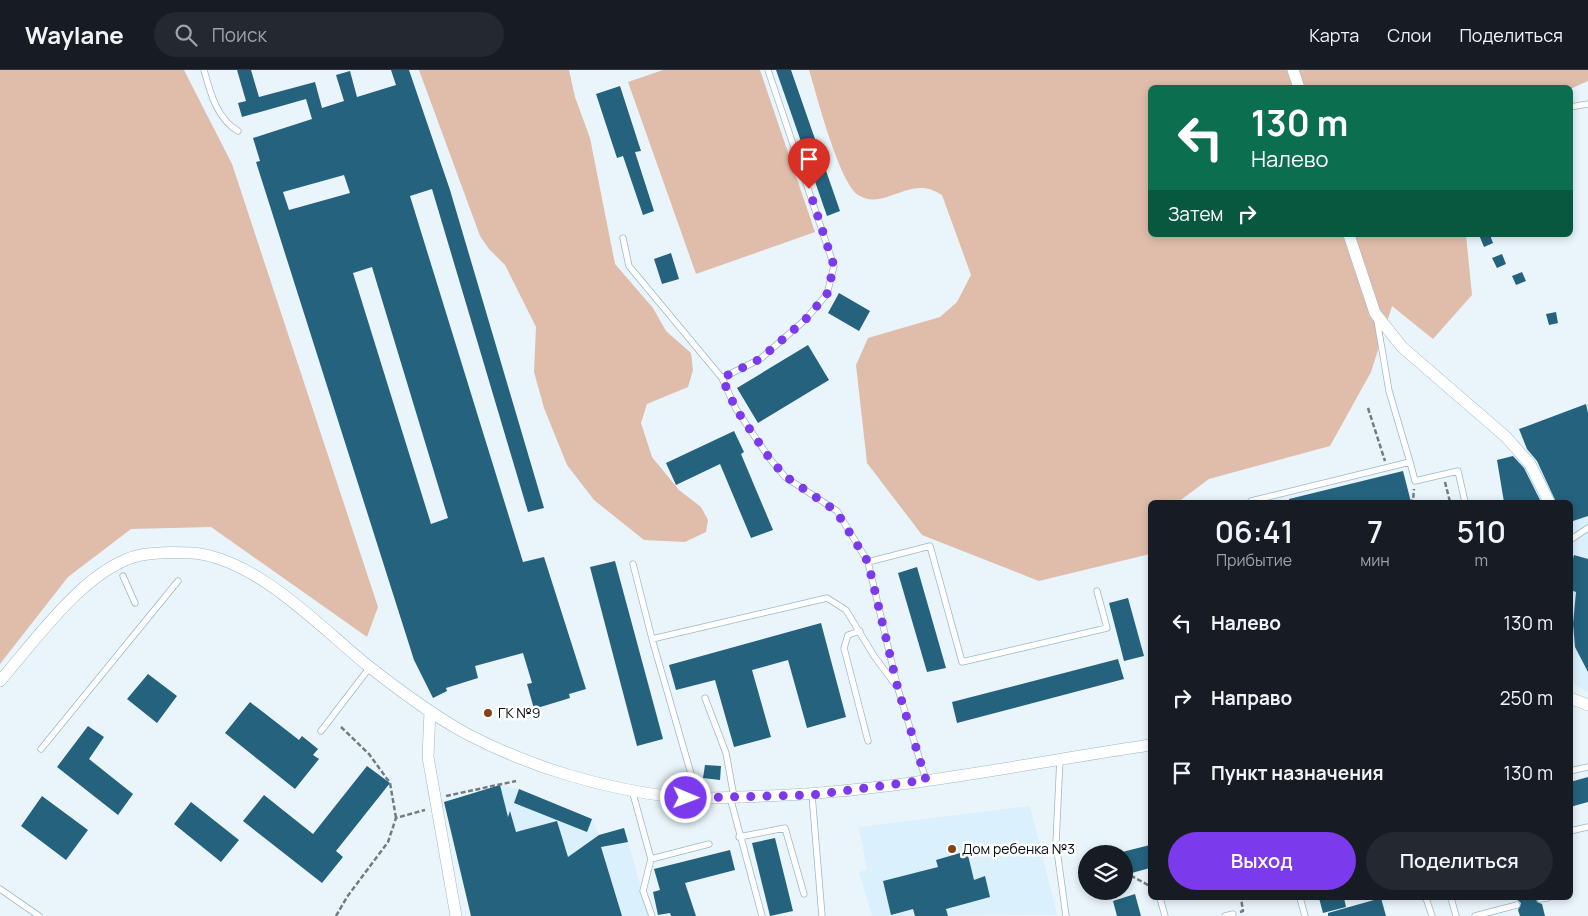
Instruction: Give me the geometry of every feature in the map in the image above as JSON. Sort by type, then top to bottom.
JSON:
[{"type":"street","points":[[1293,70],[1297,85]]},
{"type":"street","points":[[1350,237],[1375,313],[1402,347],[1506,437],[1530,464],[1548,500]]},
{"type":"street","points":[[0,681],[73,597],[94,579],[139,556],[166,553],[204,555],[248,572],[276,590],[370,667],[430,711],[468,734],[523,759],[581,778],[632,790],[674,797],[698,798],[812,795],[926,780],[1148,745]]},
{"type":"street","points":[[1573,696],[1588,705]]},
{"type":"street","points":[[430,711],[428,757],[456,916]]},
{"type":"lane","points":[[204,70],[210,94],[227,125],[238,131]]},
{"type":"lane","points":[[722,378],[760,359],[805,320],[827,294],[834,266],[768,70]]},
{"type":"lane","points":[[1573,106],[1588,104]]},
{"type":"lane","points":[[623,238],[629,266],[722,378],[736,409],[770,459],[785,476],[836,511],[868,562],[898,689],[926,780]]},
{"type":"lane","points":[[1375,313],[1390,391],[1415,481],[1458,471],[1465,500]]},
{"type":"lane","points":[[1255,500],[1410,462]]},
{"type":"lane","points":[[1573,538],[1588,528]]},
{"type":"lane","points":[[868,562],[930,546],[962,662],[1107,628],[1097,591]]},
{"type":"lane","points":[[633,564],[652,640],[698,798]]},
{"type":"lane","points":[[123,576],[136,603]]},
{"type":"lane","points":[[41,749],[178,581]]},
{"type":"lane","points":[[652,640],[827,598],[846,610],[874,656],[898,689]]},
{"type":"lane","points":[[860,631],[848,635],[844,648],[868,742]]},
{"type":"lane","points":[[321,731],[370,667]]},
{"type":"lane","points":[[705,698],[726,753],[739,837],[762,916]]},
{"type":"lane","points":[[1060,758],[1056,843],[1066,916]]},
{"type":"lane","points":[[1573,770],[1588,767]]},
{"type":"lane","points":[[632,790],[651,859],[643,891],[652,916]]},
{"type":"lane","points":[[812,795],[822,916]]},
{"type":"lane","points":[[1573,830],[1588,827]]},
{"type":"lane","points":[[739,837],[785,828],[804,894]]},
{"type":"lane","points":[[651,859],[709,844]]},
{"type":"lane","points":[[0,889],[39,916]]},
{"type":"lane","points":[[1161,900],[1165,916]]},
{"type":"lane","points":[[1301,900],[1305,916]]},
{"type":"lane","points":[[1427,900],[1432,916]]},
{"type":"lane","points":[[1452,900],[1456,916]]},
{"type":"lane","points":[[1475,916],[1517,905]]},
{"type":"lane","points":[[1225,916],[1233,914]]},
{"type":"path","points":[[1368,408],[1387,467]]},
{"type":"path","points":[[1443,474],[1450,500]]},
{"type":"path","points":[[1412,500],[1415,481]]},
{"type":"path","points":[[334,916],[388,842],[396,818],[390,784],[368,754],[341,727]]},
{"type":"path","points":[[435,798],[516,781]]},
{"type":"path","points":[[396,818],[429,809]]},
{"type":"path","points":[[1133,877],[1148,885]]},
{"type":"shaded area","points":[[0,70],[184,70],[232,164],[378,607],[367,637],[211,527],[131,529],[68,577],[0,664]]},
{"type":"shaded area","points":[[419,70],[569,70],[575,97],[590,138],[615,264],[653,308],[666,331],[691,353],[693,370],[688,387],[647,404],[641,423],[652,457],[679,490],[701,507],[708,520],[706,532],[685,542],[644,540],[594,500],[567,465],[544,408],[534,372],[536,327],[505,265],[489,249],[480,236]]},
{"type":"shaded area","points":[[663,70],[760,70],[815,232],[696,274],[628,82]]},
{"type":"shaded area","points":[[809,70],[1588,70],[1588,81],[1573,88],[1573,85],[1148,85],[1148,237],[1466,237],[1472,295],[1433,339],[1392,306],[1371,372],[1330,446],[1209,479],[1181,500],[1148,500],[1148,554],[1039,581],[922,535],[867,463],[856,365],[868,338],[940,317],[957,302],[971,275],[942,195],[928,189],[915,188],[883,198],[872,199],[858,195],[843,174],[829,137]]},
{"type":"shaded area","points":[[1588,404],[1588,692],[1573,684],[1573,500],[1504,500],[1497,460],[1530,451],[1539,468],[1572,458],[1559,413]]},
{"type":"shaded area","points":[[500,785],[519,789],[592,819],[599,835],[624,828],[649,916],[471,916],[444,802]]},
{"type":"shaded area","name":"Дом ребенка №3","points":[[1030,806],[1057,915],[872,916],[859,872],[867,870],[859,827]]},
{"type":"building","points":[[237,70],[251,70],[259,97],[315,82],[322,108],[344,101],[336,75],[350,71],[357,97],[396,85],[391,70],[409,70],[450,190],[544,508],[528,512],[432,189],[410,196],[523,562],[544,557],[586,689],[569,694],[570,698],[534,709],[527,684],[532,683],[523,653],[475,666],[478,678],[446,688],[447,691],[433,698],[414,660],[256,162],[260,161],[253,138],[312,119],[306,99],[242,117],[238,103],[246,101]],"holes":[[[344,175],[350,193],[289,210],[283,192]],[[372,267],[448,518],[431,524],[353,273]]]},
{"type":"building","points":[[776,70],[791,70],[840,211],[827,216]]},
{"type":"building","points":[[620,86],[641,151],[635,152],[654,211],[643,215],[623,156],[617,158],[596,94]]},
{"type":"building","points":[[1480,237],[1491,237],[1493,243],[1484,247]]},
{"type":"building","points":[[671,253],[679,279],[662,284],[654,259]]},
{"type":"building","points":[[1502,254],[1506,264],[1497,268],[1492,258]]},
{"type":"building","points":[[1522,272],[1526,281],[1516,285],[1512,276]]},
{"type":"building","points":[[839,293],[870,311],[859,331],[828,313]]},
{"type":"building","points":[[1556,312],[1558,323],[1549,325],[1546,314]]},
{"type":"building","points":[[808,345],[829,380],[758,423],[737,388]]},
{"type":"building","points":[[1586,404],[1588,413],[1588,516],[1573,521],[1573,500],[1555,500],[1537,461],[1527,449],[1519,429]]},
{"type":"building","points":[[734,431],[744,452],[741,454],[773,530],[751,538],[720,464],[676,485],[666,463]]},
{"type":"building","points":[[1513,456],[1524,468],[1540,500],[1504,500],[1497,460]]},
{"type":"building","points":[[1403,471],[1410,500],[1289,500]]},
{"type":"building","points":[[1574,555],[1588,559],[1588,672],[1575,647],[1573,624],[1576,592],[1573,591]]},
{"type":"building","points":[[615,561],[663,739],[637,746],[590,567]]},
{"type":"building","points":[[917,567],[946,668],[927,672],[898,573]]},
{"type":"building","points":[[1128,598],[1144,656],[1124,661],[1109,603]]},
{"type":"building","points":[[821,623],[846,717],[807,728],[788,660],[752,670],[771,737],[734,747],[715,680],[676,690],[669,665]]},
{"type":"building","points":[[1118,659],[1124,679],[957,723],[952,702]]},
{"type":"building","points":[[148,674],[177,696],[157,723],[127,699]]},
{"type":"building","points":[[250,702],[299,740],[302,736],[318,749],[313,755],[319,759],[295,789],[225,733]]},
{"type":"building","points":[[88,726],[104,737],[89,759],[133,794],[118,815],[57,767]]},
{"type":"building","points":[[705,765],[721,766],[720,780],[703,778]]},
{"type":"building","points":[[367,766],[390,783],[336,851],[343,857],[322,883],[243,821],[264,795],[313,834]]},
{"type":"building","points":[[1588,777],[1588,802],[1573,806],[1573,781]]},
{"type":"building","points":[[500,785],[508,817],[510,811],[516,832],[557,821],[568,857],[599,835],[624,828],[628,842],[601,847],[622,916],[471,916],[444,802]]},
{"type":"building","points":[[519,789],[592,819],[587,832],[514,803]]},
{"type":"building","points":[[42,796],[88,830],[66,860],[21,826]]},
{"type":"building","points":[[191,802],[239,840],[221,862],[174,824]]},
{"type":"building","points":[[775,838],[793,911],[770,916],[752,843]]},
{"type":"building","points":[[1148,846],[1148,869],[1133,873],[1133,849]]},
{"type":"building","points":[[730,850],[735,870],[685,883],[696,916],[671,916],[670,913],[658,915],[653,892],[660,890],[654,869]]},
{"type":"building","points":[[967,851],[974,880],[985,876],[990,897],[946,909],[948,916],[915,916],[913,909],[891,915],[883,881],[938,867],[936,860]]},
{"type":"building","points":[[1135,894],[1141,916],[1117,916],[1113,901],[1133,900],[1133,895]]},
{"type":"building","points":[[1320,900],[1344,900],[1346,907],[1323,913]]},
{"type":"building","points":[[1374,900],[1382,900],[1386,916],[1328,916],[1328,913]]},
{"type":"building","points":[[1517,900],[1536,900],[1542,904],[1545,916],[1520,916],[1518,910],[1521,903]]},
{"type":"place","name":"ГК №9","points":[[488,713]]},
{"type":"place","name":"Дом ребенка №3","points":[[952,849]]},
{"type":"route","points":[[686,798],[812,795],[926,780],[898,689],[868,562],[836,511],[785,476],[770,459],[736,409],[722,378],[760,359],[805,320],[827,294],[834,266],[809,189]]}]
